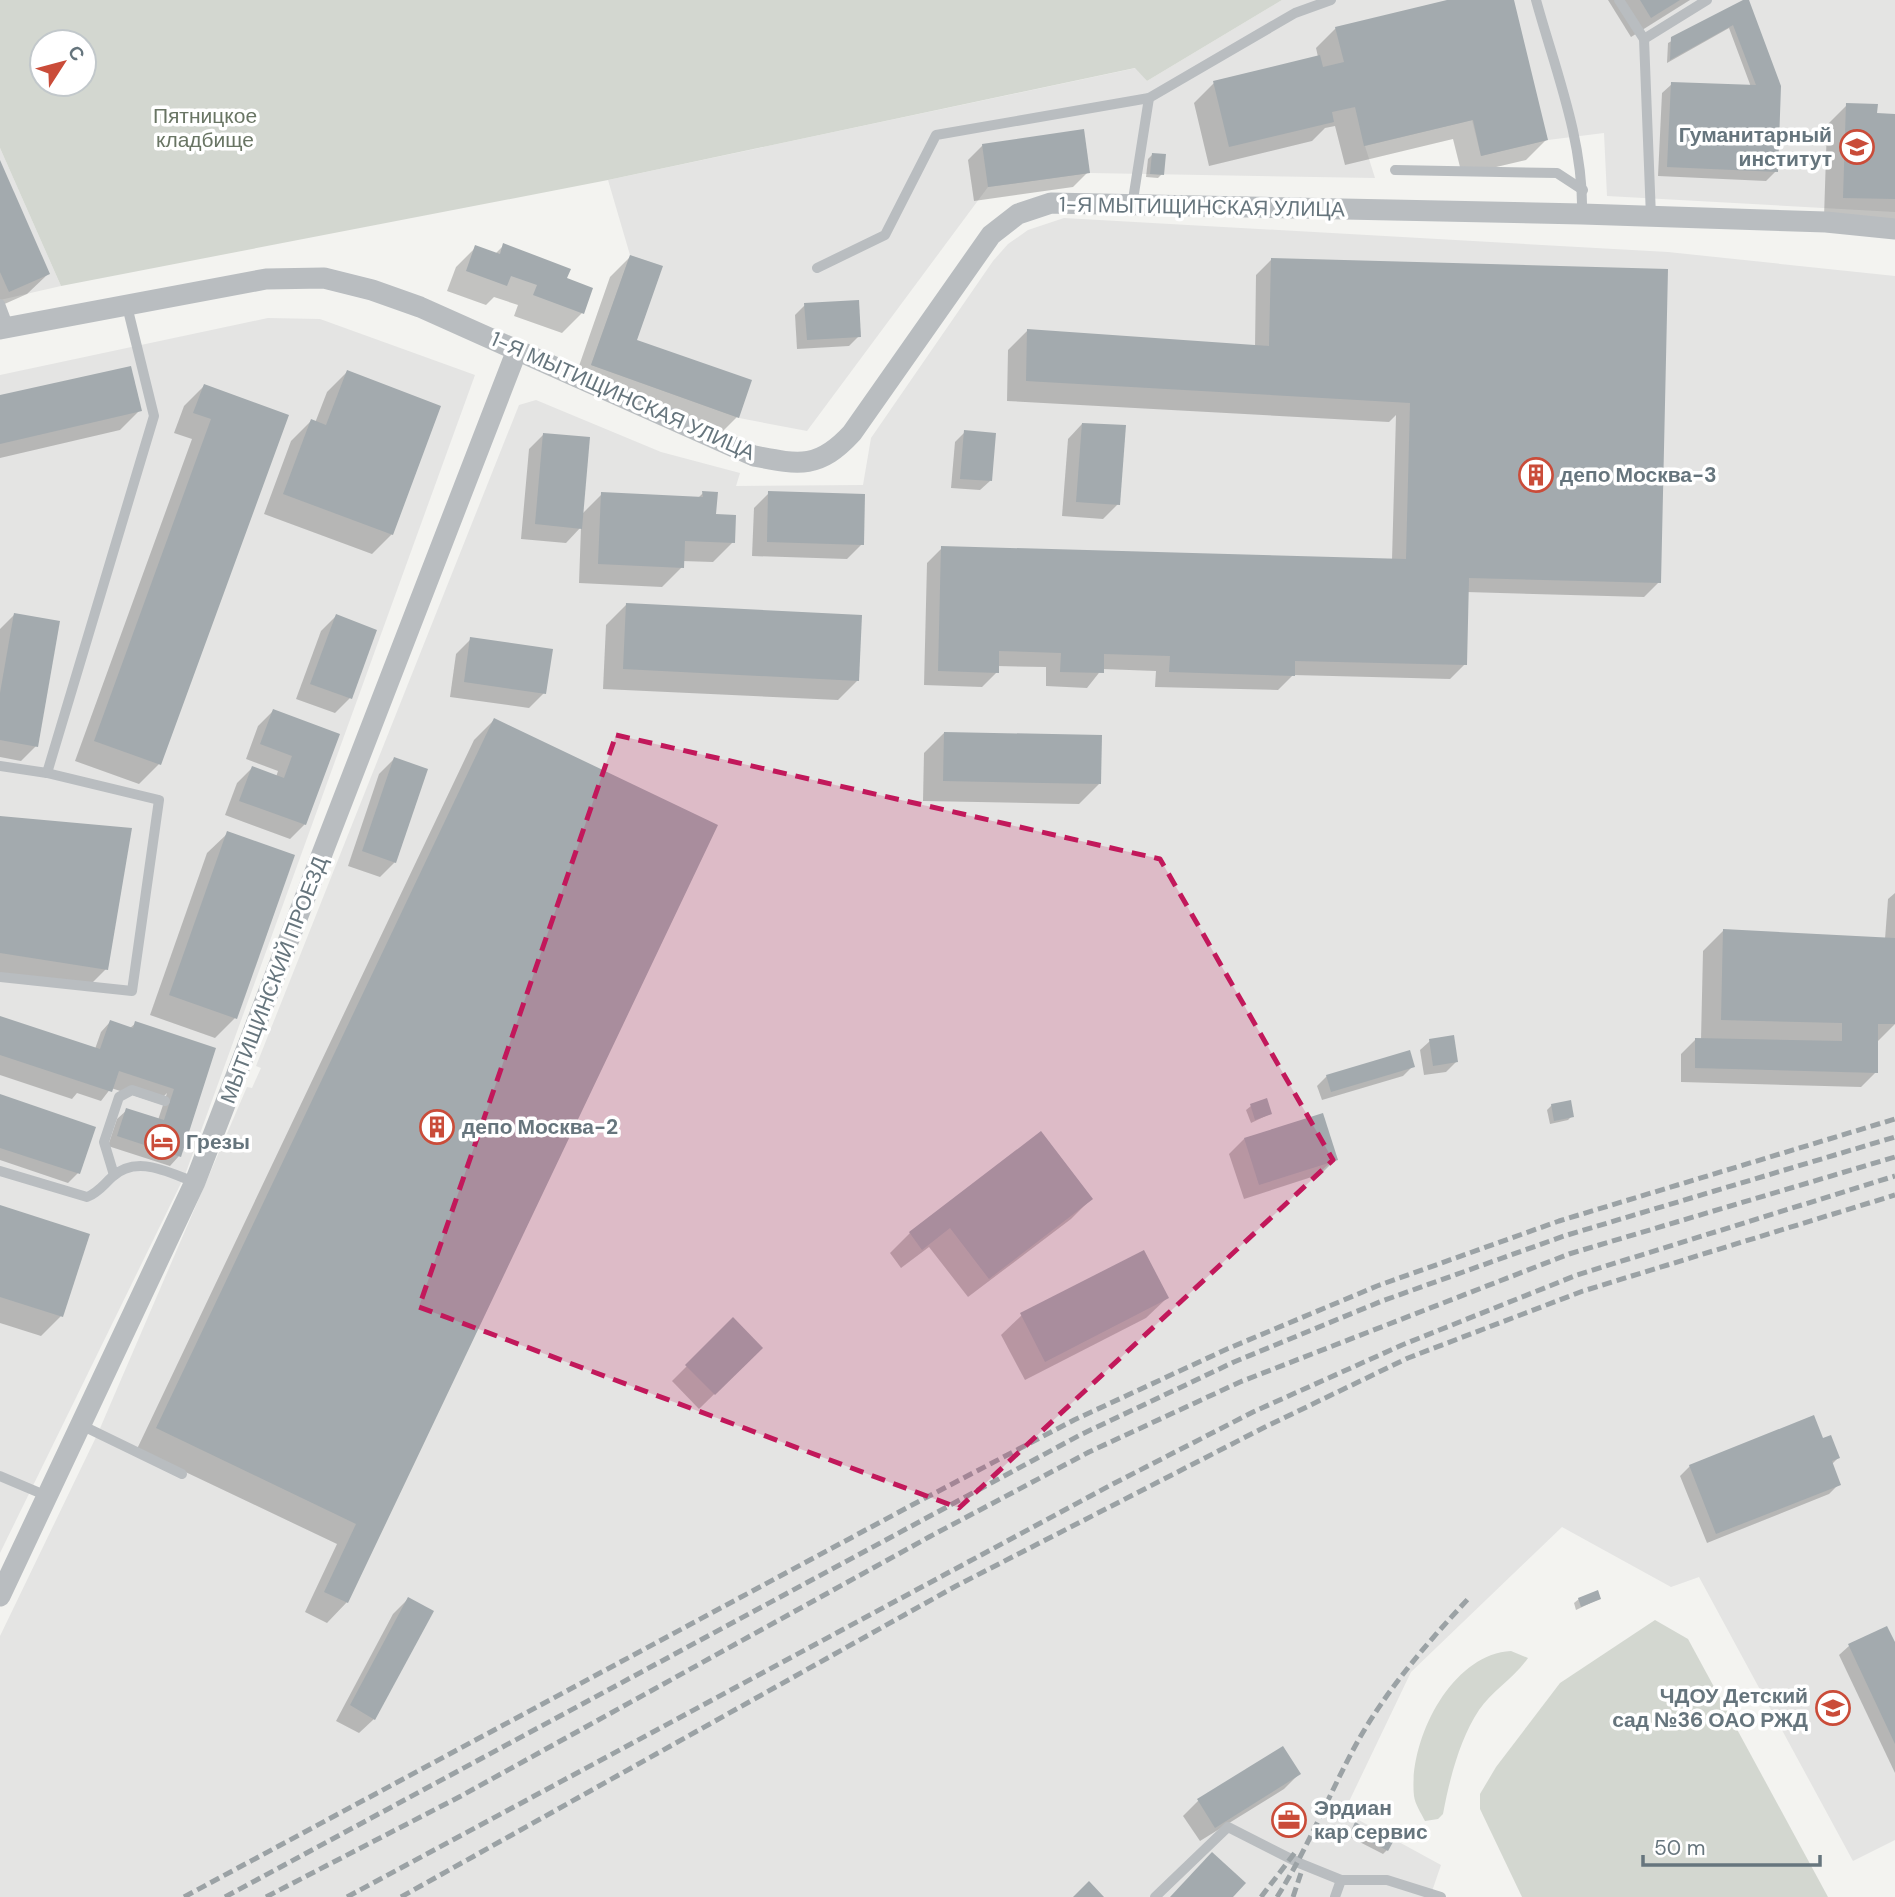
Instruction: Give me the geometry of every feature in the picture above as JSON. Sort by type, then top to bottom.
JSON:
[{"type":"street","name":"1-Я МЫТИЩИНСКАЯ УЛИЦА","points":[[4,328],[266,279],[324,278],[372,290],[420,307],[754,456],[784,462],[811,462],[833,453],[852,433],[991,235],[1018,214],[1051,204],[1582,214],[1826,222],[1895,229]]},
{"type":"street","name":"МЫТИЩИНСКИЙ ПРОЕЗД","points":[[0,1596],[195,1182],[517,350]]},
{"type":"lane","points":[[817,268],[885,235],[936,135],[1149,99],[1295,13],[1331,0]]},
{"type":"lane","points":[[1536,0],[1574,136],[1583,191],[1582,214]]},
{"type":"lane","points":[[1619,0],[1644,39],[1651,217]]},
{"type":"lane","points":[[1644,39],[1707,0]]},
{"type":"lane","points":[[1132,206],[1149,99]]},
{"type":"lane","points":[[1395,170],[1557,173],[1571,180],[1583,191]]},
{"type":"lane","points":[[0,304],[4,328]]},
{"type":"lane","points":[[47,774],[154,416],[127,306]]},
{"type":"lane","points":[[0,766],[159,800],[132,990],[0,977]]},
{"type":"lane","points":[[114,1175],[104,1142],[118,1097],[132,1090],[165,1101]]},
{"type":"lane","points":[[0,1171],[87,1197],[99,1192],[114,1175],[130,1167],[148,1165],[195,1182]]},
{"type":"lane","points":[[81,1425],[182,1474]]},
{"type":"lane","points":[[0,1476],[47,1496]]},
{"type":"lane","points":[[1155,1897],[1228,1827],[1299,1863],[1341,1880],[1387,1880],[1441,1897]]},
{"type":"lane","points":[[1335,1897],[1341,1880]]},
{"type":"highlighted area","points":[[616,735],[1160,859],[1333,1160],[959,1508],[419,1307]]},
{"type":"shaded area","points":[[1282,0],[1895,0],[1895,212],[1607,196],[1604,133],[1548,140],[1481,156],[1472,120],[1365,146],[1375,178],[1090,173],[988,187],[807,431],[739,418],[591,365],[630,255],[608,180],[1136,68],[1147,81]]},
{"type":"shaded area","points":[[0,148],[61,286],[0,300]]},
{"type":"shaded area","points":[[1064,218],[1668,252],[1895,276],[1895,1840],[1853,1861],[1699,1577],[1671,1587],[1562,1527],[1411,1672],[1344,1812],[1441,1865],[1430,1897],[0,1897],[0,1636],[98,1433],[247,1087],[252,1088],[261,1068],[256,1066],[519,405],[536,400],[661,452],[740,473],[736,486],[863,485],[871,438],[993,261],[1008,244],[1028,230]]},
{"type":"shaded area","points":[[268,318],[320,319],[475,375],[185,1175],[0,1553],[0,375]]},
{"type":"green space","name":"Пятницкое кладбище","points":[[0,0],[1282,0],[1147,81],[1135,68],[608,180],[61,286],[0,148]]},
{"type":"green space","points":[[1655,1620],[1688,1639],[1828,1897],[1522,1897],[1480,1809],[1480,1794],[1496,1767],[1560,1683]]},
{"type":"green space","points":[[1511,1651],[1528,1658],[1490,1697],[1472,1721],[1456,1760],[1443,1814],[1438,1819],[1425,1821],[1415,1799],[1414,1774],[1426,1727],[1452,1684],[1470,1667],[1489,1656]]},
{"type":"building","points":[[1447,0],[1514,0],[1548,140],[1481,156],[1473,120],[1364,146],[1355,107],[1332,112],[1334,122],[1229,147],[1213,81],[1320,55],[1323,67],[1344,62],[1335,27]]},
{"type":"building","points":[[1640,0],[1680,0],[1651,18]]},
{"type":"building","points":[[1743,0],[1749,0],[1781,86],[1778,172],[1667,167],[1671,82],[1756,85],[1733,25],[1670,60],[1671,37]]},
{"type":"building","points":[[1846,103],[1878,104],[1877,113],[1895,114],[1895,199],[1843,198]]},
{"type":"building","points":[[1084,129],[1090,173],[988,187],[982,144]]},
{"type":"building","points":[[1152,153],[1166,154],[1164,175],[1150,174]]},
{"type":"building","points":[[0,160],[50,274],[9,292],[0,272]]},
{"type":"building","points":[[503,243],[571,269],[567,278],[593,288],[584,314],[533,295],[537,285],[511,276],[507,286],[466,271],[475,245],[500,254]]},
{"type":"building","points":[[630,255],[663,266],[637,340],[752,380],[739,418],[591,365]]},
{"type":"building","name":"депо Москва-3","points":[[1271,258],[1668,269],[1661,583],[1469,578],[1467,665],[1295,661],[1295,676],[1169,672],[1170,656],[1104,654],[1104,673],[1060,672],[1061,653],[999,651],[999,673],[938,671],[941,546],[1406,559],[1410,403],[1026,381],[1027,329],[1269,346]]},
{"type":"building","points":[[859,300],[861,337],[807,340],[804,303]]},
{"type":"building","points":[[131,366],[142,411],[0,444],[0,395]]},
{"type":"building","points":[[347,370],[441,406],[393,535],[283,494],[311,419],[326,425]]},
{"type":"building","points":[[204,384],[289,415],[161,765],[94,741],[211,419],[193,413]]},
{"type":"building","points":[[1082,423],[1126,425],[1120,505],[1076,502]]},
{"type":"building","points":[[964,430],[996,433],[992,481],[960,479]]},
{"type":"building","points":[[543,433],[590,437],[582,529],[535,524]]},
{"type":"building","points":[[702,491],[718,492],[716,514],[736,515],[735,543],[685,541],[684,568],[598,564],[601,492],[703,497]]},
{"type":"building","points":[[768,491],[865,494],[864,545],[767,542]]},
{"type":"building","points":[[626,603],[862,615],[859,681],[623,669]]},
{"type":"building","points":[[14,613],[60,621],[38,747],[0,740],[0,693]]},
{"type":"building","points":[[336,614],[377,630],[352,699],[310,684]]},
{"type":"building","points":[[470,637],[553,649],[546,694],[464,682]]},
{"type":"building","points":[[273,709],[340,734],[306,825],[239,801],[252,766],[284,778],[292,756],[260,744]]},
{"type":"building","name":"депо Москва-2","points":[[494,718],[718,825],[348,1603],[324,1592],[356,1524],[156,1428]]},
{"type":"building","points":[[944,732],[1102,735],[1101,784],[943,781]]},
{"type":"building","points":[[394,757],[428,769],[396,863],[362,851]]},
{"type":"building","points":[[0,816],[132,828],[108,970],[0,953]]},
{"type":"building","points":[[227,831],[295,855],[237,1019],[169,995]]},
{"type":"building","points":[[1723,929],[1895,938],[1895,1024],[1878,1024],[1878,1073],[1695,1068],[1695,1038],[1842,1041],[1842,1023],[1721,1020]]},
{"type":"building","points":[[0,1016],[100,1049],[110,1020],[133,1028],[135,1021],[216,1048],[181,1157],[117,1136],[126,1108],[164,1120],[174,1089],[119,1071],[112,1092],[0,1055]]},
{"type":"building","points":[[1454,1035],[1458,1062],[1433,1066],[1429,1039]]},
{"type":"building","points":[[1410,1050],[1415,1067],[1331,1092],[1326,1075]]},
{"type":"building","points":[[0,1094],[96,1127],[80,1174],[0,1148]]},
{"type":"building","points":[[1267,1098],[1272,1114],[1255,1120],[1250,1104]]},
{"type":"building","points":[[1571,1100],[1574,1117],[1554,1121],[1551,1104]]},
{"type":"building","points":[[1323,1113],[1338,1160],[1259,1185],[1244,1138]]},
{"type":"building","points":[[1041,1131],[1093,1199],[989,1279],[950,1228],[922,1250],[909,1232]]},
{"type":"building","points":[[0,1205],[90,1234],[63,1317],[0,1297]]},
{"type":"building","points":[[1144,1250],[1169,1298],[1045,1362],[1020,1313]]},
{"type":"building","points":[[733,1317],[763,1348],[715,1395],[685,1365]]},
{"type":"building","points":[[1814,1415],[1823,1438],[1831,1435],[1840,1458],[1832,1461],[1841,1485],[1716,1534],[1689,1465]]},
{"type":"building","points":[[1598,1590],[1601,1599],[1581,1607],[1578,1598]]},
{"type":"building","points":[[408,1597],[434,1611],[375,1720],[350,1705]]},
{"type":"building","points":[[1887,1626],[1895,1642],[1895,1744],[1848,1644]]},
{"type":"building","points":[[1283,1746],[1301,1774],[1215,1828],[1197,1799]]},
{"type":"building","points":[[1355,1822],[1393,1842],[1388,1851],[1351,1831]]},
{"type":"building","points":[[1212,1852],[1246,1883],[1233,1897],[1170,1897]]},
{"type":"building","points":[[1089,1881],[1104,1897],[1073,1897]]},
{"type":"railway","points":[[184,1897],[912,1505],[1074,1420],[1227,1349],[1377,1286],[1559,1221],[1895,1119]]},
{"type":"railway","points":[[225,1897],[1080,1435],[1234,1362],[1382,1301],[1564,1236],[1895,1137]]},
{"type":"railway","points":[[266,1897],[461,1796],[929,1537],[1089,1452],[1240,1382],[1569,1254],[1895,1157]]},
{"type":"railway","points":[[347,1897],[1109,1486],[1253,1412],[1402,1345],[1577,1275],[1895,1176]]},
{"type":"railway","points":[[401,1897],[956,1586],[1265,1427],[1408,1358],[1583,1291],[1895,1195]]},
{"type":"railway","points":[[1277,1897],[1299,1859],[1348,1759],[1383,1701],[1409,1666],[1468,1599]]},
{"type":"railway","points":[[1261,1897],[1297,1850]]},
{"type":"railway","points":[[1293,1897],[1302,1870]]},
{"type":"place","name":"Гуманитарный институт","points":[[1857,147]]},
{"type":"place","name":"депо Москва-3","points":[[1536,475]]},
{"type":"place","name":"депо Москва-2","points":[[437,1127]]},
{"type":"place","name":"Грезы","points":[[162,1142]]},
{"type":"place","name":"ЧДОУ Детский сад №36 ОАО РЖД","points":[[1833,1708]]},
{"type":"place","name":"Эрдиан кар сервис","points":[[1289,1820]]}]
